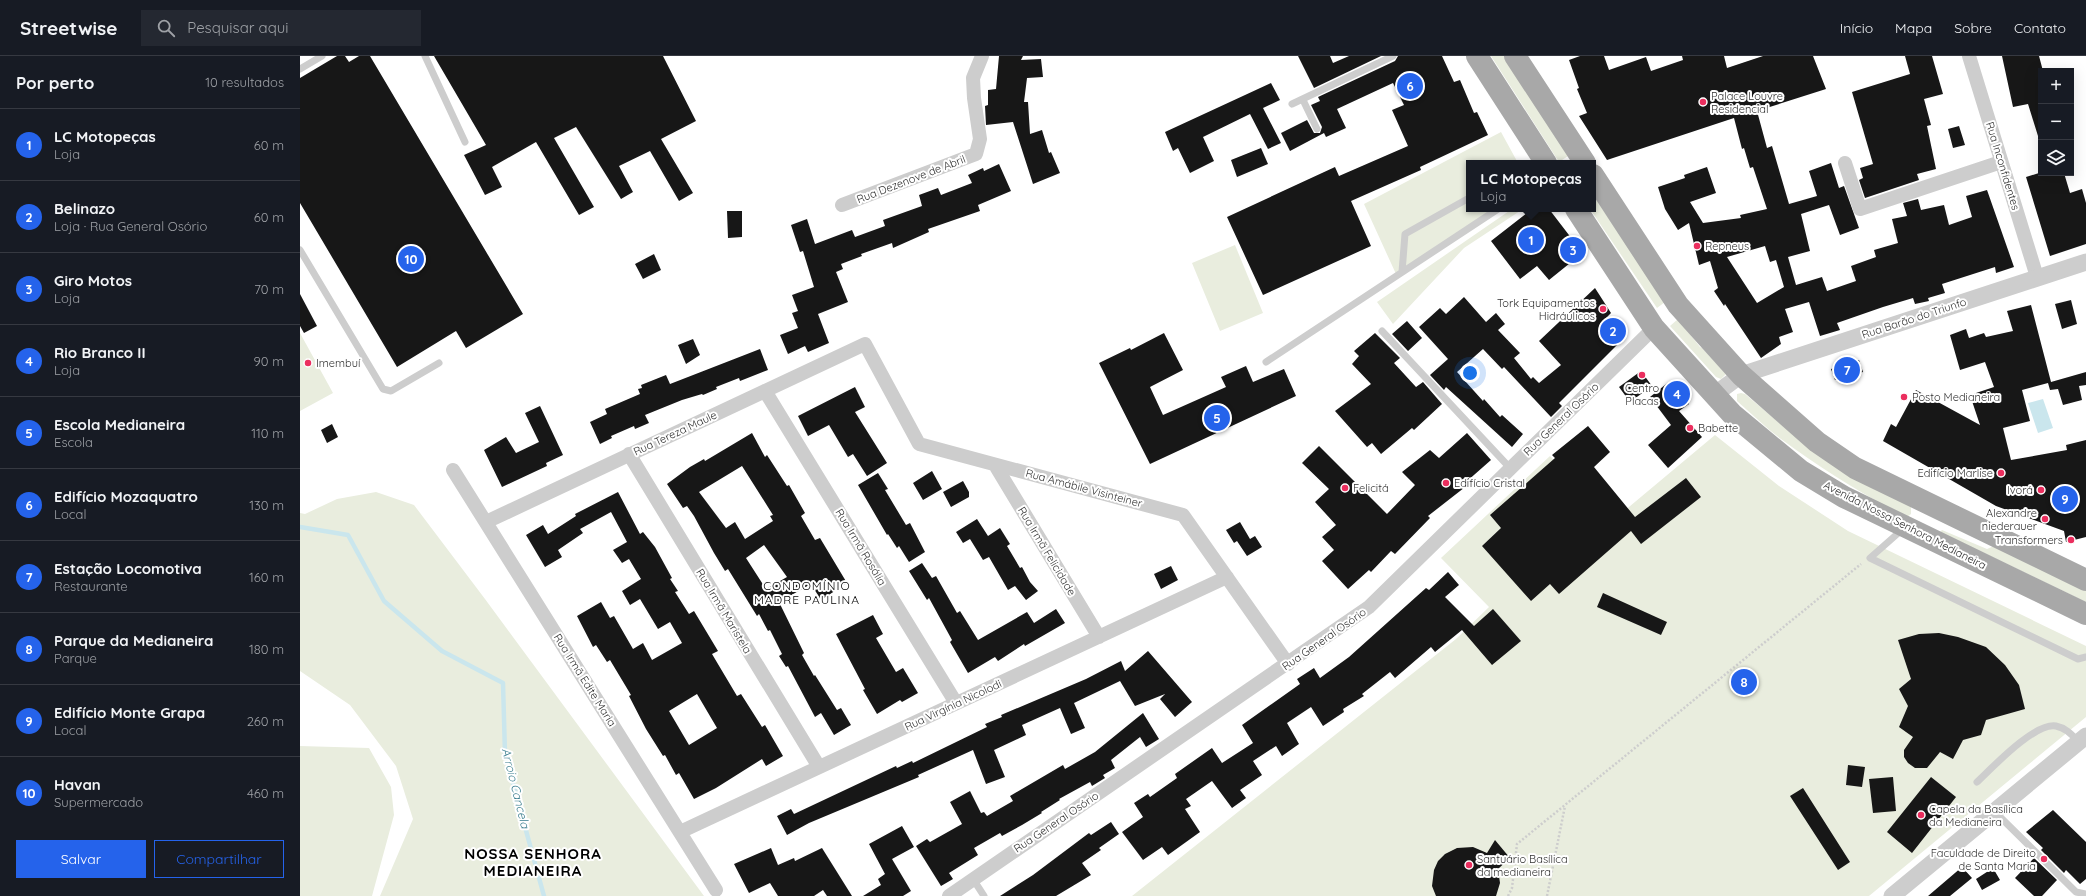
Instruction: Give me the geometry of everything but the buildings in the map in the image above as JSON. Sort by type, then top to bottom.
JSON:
[{"type":"main road","points":[[1477,56],[1542,160]]},
{"type":"main road","points":[[1516,56],[1583,160]]},
{"type":"main road","points":[[1596,180],[1678,305],[1741,375],[1817,442],[1855,468],[2086,580]]},
{"type":"main road","name":"Avenida Nossa Senhora Medianeira","points":[[1578,212],[1654,328],[1732,414],[1801,472],[1844,497],[2086,614]]},
{"type":"main road","points":[[1654,328],[1678,305]]},
{"type":"street","name":"Rua Dezenove de Abril","points":[[842,205],[976,154],[980,139],[974,98],[974,78],[982,56]]},
{"type":"street","name":"Rua Inconfidentes","points":[[1969,56],[2037,277]]},
{"type":"street","points":[[1845,163],[1860,209],[2002,162]]},
{"type":"street","name":"Rua Barão do Triunfo","points":[[1714,395],[1741,375],[2086,262]]},
{"type":"street","name":"Rua General Osório","points":[[949,896],[1369,608],[1654,328]]},
{"type":"street","name":"Rua Tereza Maule","points":[[486,522],[865,344]]},
{"type":"street","name":"Rua Amábile Visinteiner","points":[[865,344],[919,444],[1183,515],[1288,664]]},
{"type":"street","name":"Rua Irmã Rosália","points":[[765,391],[956,703]]},
{"type":"street","name":"Rua Irmã Maristela","points":[[629,454],[819,767]]},
{"type":"street","name":"Rua Irmã Felicidade","points":[[995,465],[1099,637]]},
{"type":"street","name":"Rua Irmã Edite Maria","points":[[453,470],[716,890]]},
{"type":"street","name":"Rua Virgínia Nicolodi","points":[[680,832],[1226,577]]},
{"type":"street","points":[[1892,896],[2082,739]]},
{"type":"lane","points":[[300,69],[322,56]]},
{"type":"lane","points":[[425,56],[465,142]]},
{"type":"lane","points":[[1292,104],[1393,56]]},
{"type":"lane","points":[[1302,100],[1317,129]]},
{"type":"lane","points":[[1402,272],[1405,234],[1466,200]]},
{"type":"lane","points":[[1266,362],[1493,212]]},
{"type":"lane","points":[[300,250],[383,388],[391,391],[439,363]]},
{"type":"lane","points":[[1382,331],[1511,469]]},
{"type":"lane","points":[[1906,527],[1870,558],[2078,659],[2086,657]]},
{"type":"lane","points":[[1977,782],[2004,756],[2033,733],[2055,726],[2069,731],[2082,739]]},
{"type":"lane","points":[[1994,812],[2076,892],[2086,894]]},
{"type":"lane","points":[[973,880],[984,896]]},
{"type":"path","points":[[1508,896],[1512,888],[1517,844],[1870,558]]},
{"type":"path","points":[[1547,896],[1565,806]]},
{"type":"shaded area","points":[[1491,56],[1504,56],[1568,156],[1562,160],[1558,160]]},
{"type":"shaded area","points":[[1501,132],[1516,160],[1466,160],[1466,212],[1489,212],[1396,274],[1364,204]]},
{"type":"shaded area","points":[[1596,199],[1665,302],[1657,308],[1592,212],[1596,212]]},
{"type":"shaded area","points":[[1508,212],[1518,212],[1464,248],[1393,324],[1377,302]]},
{"type":"shaded area","points":[[1235,245],[1263,313],[1220,331],[1192,263]]},
{"type":"shaded area","points":[[1678,319],[1700,347],[1726,374],[1721,379],[1716,377],[1670,326]]},
{"type":"shaded area","name":"Imembuí","points":[[300,333],[333,393],[300,411]]},
{"type":"shaded area","points":[[1737,394],[1745,394],[1789,431],[1911,507],[1911,514],[1907,517],[1904,516],[1841,480],[1796,450],[1770,430],[1737,401]]},
{"type":"shaded area","points":[[1715,435],[1779,486],[1848,531],[2086,646],[2086,717],[1869,896],[1132,896],[1456,639],[1489,607],[1441,558],[1550,456],[1611,522]]},
{"type":"shaded area","points":[[376,492],[414,505],[704,896],[380,896],[413,819],[396,766],[350,705],[300,671],[300,513],[305,514],[337,499]]},
{"type":"shaded area","points":[[1942,530],[1987,549],[1994,546],[2086,589],[2086,602],[1940,532]]},
{"type":"shaded area","points":[[300,746],[369,748],[391,787],[394,815],[372,896],[300,896]]},
{"type":"water","points":[[2043,399],[2053,428],[2038,433],[2028,403]]},
{"type":"waterway","name":"Arroio Cancela","points":[[300,527],[348,535],[384,601],[442,651],[503,683],[505,754],[544,896]]},
{"type":"place","name":"Edifício Mozaquatro","points":[[1410,86]]},
{"type":"place","name":"Palace Louvre Residencial","points":[[1703,102]]},
{"type":"place","name":"LC Motopeças","points":[[1531,240]]},
{"type":"place","name":"Repneus","points":[[1697,246]]},
{"type":"place","name":"Giro Motos","points":[[1573,250]]},
{"type":"place","name":"Havan","points":[[411,259]]},
{"type":"place","name":"Tork Equipamentos Hidráulicos","points":[[1603,309]]},
{"type":"place","name":"Belinazo","points":[[1613,331]]},
{"type":"place","name":"Imembuí","points":[[308,363]]},
{"type":"place","name":"Estação Locomotiva","points":[[1847,370]]},
{"type":"place","name":"Centro Placas","points":[[1642,375]]},
{"type":"place","name":"Rio Branco II","points":[[1677,394]]},
{"type":"place","name":"Posto Medianeira","points":[[1904,397]]},
{"type":"place","name":"Escola Medianeira","points":[[1217,418]]},
{"type":"place","name":"Babette","points":[[1690,428]]},
{"type":"place","name":"Edifício Marlise","points":[[2001,473]]},
{"type":"place","name":"Edifício Cristal","points":[[1446,483]]},
{"type":"place","name":"Felicitá","points":[[1345,488]]},
{"type":"place","name":"Ivorá","points":[[2041,490]]},
{"type":"place","name":"Edifício Monte Grapa","points":[[2065,499]]},
{"type":"place","name":"Alexandre niederauer","points":[[2045,519]]},
{"type":"place","name":"Transformers","points":[[2071,540]]},
{"type":"place","name":"Parque da Medianeira","points":[[1744,682]]},
{"type":"place","name":"Capela da Basílica da Medianeira","points":[[1921,815]]},
{"type":"place","name":"Faculdade de Direito de Santa Maria","points":[[2044,859]]},
{"type":"place","name":"Santuário Basílica da medianeira","points":[[1469,865]]},
{"type":"district","name":"CONDOMÍNIO MADRE PAULINA","points":[[807,592]]},
{"type":"district","name":"NOSSA SENHORA MEDIANEIRA","points":[[533,862]]}]
